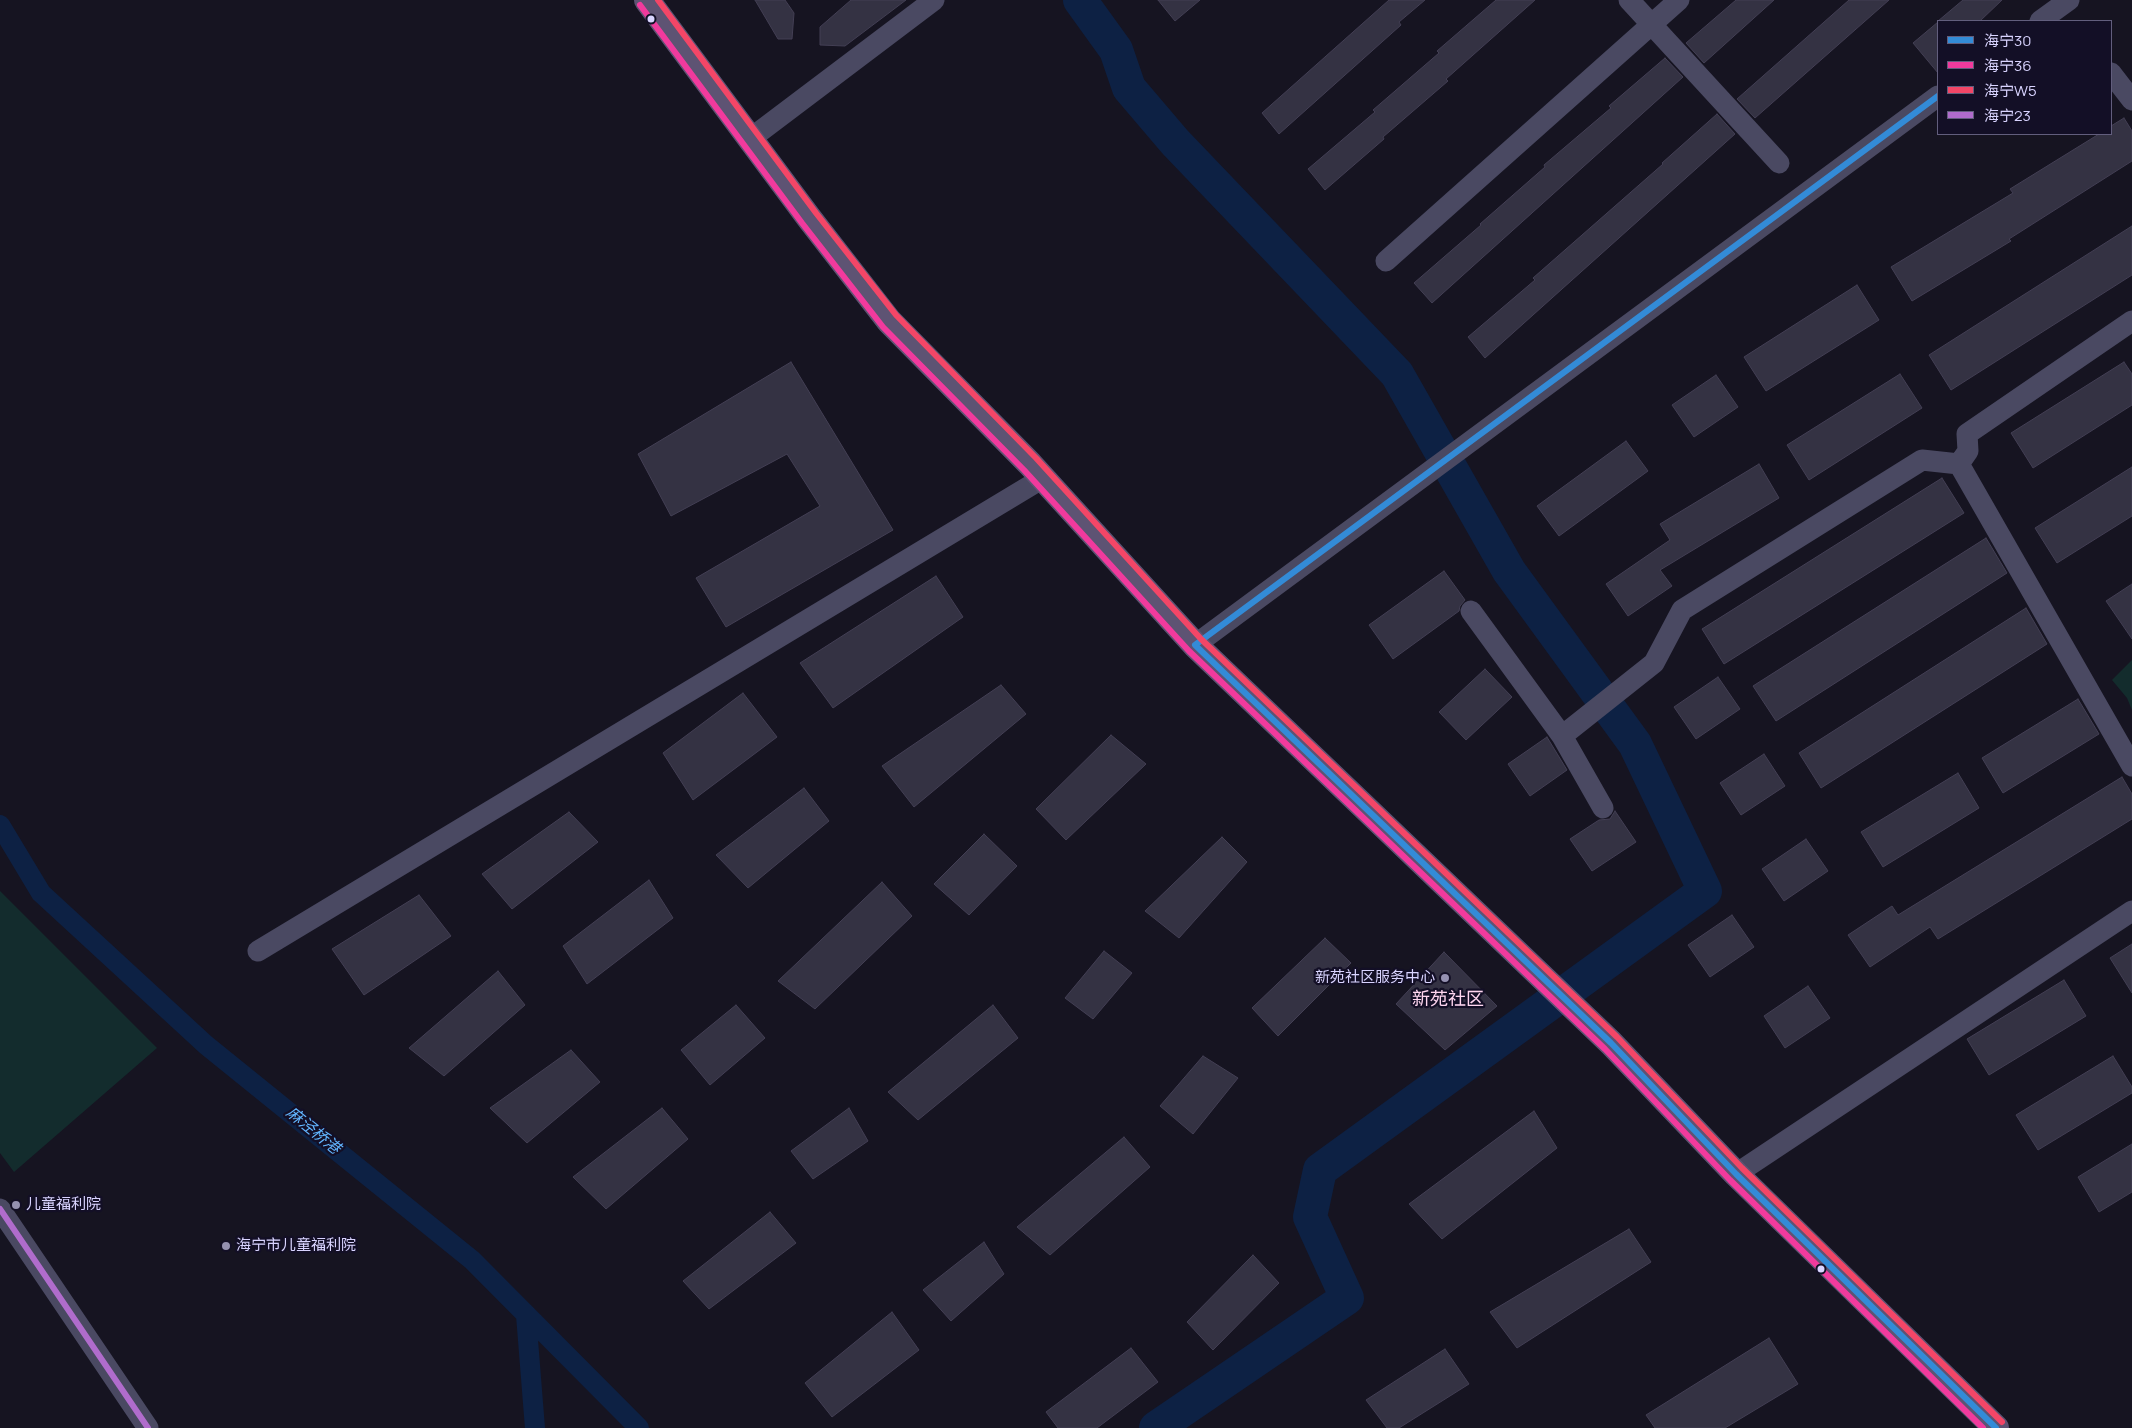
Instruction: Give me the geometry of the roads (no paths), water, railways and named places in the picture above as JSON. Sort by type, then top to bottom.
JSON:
[{"type":"main road","points":[[647,0],[889,321],[1043,478],[1196,645],[1510,949],[1611,1043],[1736,1174],[1996,1428]]},
{"type":"street","points":[[750,139],[934,0]]},
{"type":"street","points":[[1629,0],[1779,163]]},
{"type":"street","points":[[1386,261],[1679,0]]},
{"type":"street","points":[[2042,20],[2066,10]]},
{"type":"street","points":[[2112,74],[2132,100]]},
{"type":"street","points":[[1196,645],[1937,97]]},
{"type":"street","points":[[1960,464],[1968,451],[1967,434],[2132,321]]},
{"type":"street","points":[[1562,736],[1654,663],[1682,610],[1922,460],[1960,464]]},
{"type":"street","points":[[1960,464],[2132,766]]},
{"type":"street","points":[[258,952],[1043,478]]},
{"type":"street","points":[[1471,611],[1562,736],[1604,808]]},
{"type":"street","points":[[1736,1174],[2132,911]]},
{"type":"street","points":[[0,1209],[148,1428]]},
{"type":"waterway","points":[[1080,0],[1116,50],[1129,88],[1175,142],[1397,374],[1509,571],[1635,744],[1705,891],[1320,1170],[1310,1217],[1347,1298],[1156,1428]]},
{"type":"waterway","name":"麻泾桥港","points":[[0,825],[41,893],[206,1045],[472,1260],[639,1428]]},
{"type":"waterway","points":[[526,1315],[535,1428]]},
{"type":"place","name":"新苑社区服务中心","points":[[1445,978]]},
{"type":"place","name":"儿童福利院","points":[[16,1205]]},
{"type":"place","name":"海宁市儿童福利院","points":[[226,1246]]},
{"type":"district","name":"新苑社区","points":[[1448,1000]]}]
